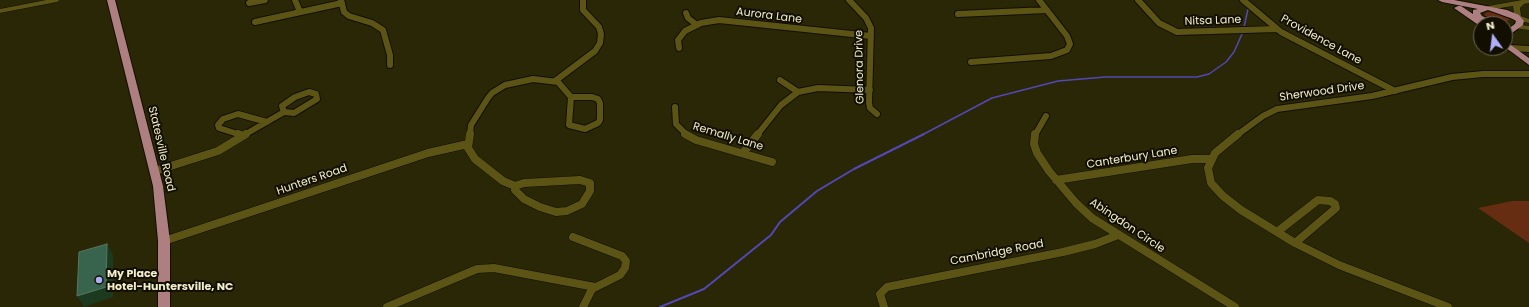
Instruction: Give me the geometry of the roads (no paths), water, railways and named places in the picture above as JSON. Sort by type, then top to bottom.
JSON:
[{"type":"main road","name":"Statesville Road","points":[[112,0],[155,171],[164,241],[164,307]]},
{"type":"main road","points":[[1442,0],[1504,12],[1516,21]]},
{"type":"main road","points":[[1442,0],[1473,16]]},
{"type":"main road","points":[[1478,16],[1476,14],[1477,11],[1487,8]]},
{"type":"main road","points":[[1513,25],[1516,21]]},
{"type":"main road","points":[[1513,50],[1529,62]]},
{"type":"street","points":[[0,11],[56,0]]},
{"type":"street","points":[[249,3],[265,0]]},
{"type":"street","points":[[295,0],[300,12]]},
{"type":"street","points":[[555,81],[594,51],[601,38],[599,27],[583,10],[583,0]]},
{"type":"street","name":"Glenora Drive","points":[[849,0],[869,24],[871,36],[870,108],[877,114]]},
{"type":"street","points":[[971,62],[1043,57],[1065,52],[1069,47],[1069,40],[1039,0]]},
{"type":"street","name":"Nitsa Lane","points":[[1138,0],[1159,23],[1168,29],[1177,32],[1277,29]]},
{"type":"street","name":"Providence Lane","points":[[1243,0],[1277,29],[1395,91]]},
{"type":"street","points":[[254,22],[341,1],[344,12],[349,16],[372,23],[383,30],[390,55],[390,65]]},
{"type":"street","points":[[1487,8],[1526,2]]},
{"type":"street","points":[[1516,21],[1518,15],[1516,7],[1526,2]]},
{"type":"street","points":[[958,14],[1047,10]]},
{"type":"street","points":[[686,13],[688,18],[697,25]]},
{"type":"street","name":"Aurora Lane","points":[[679,48],[679,38],[685,31],[697,25],[713,21],[729,21],[820,32],[871,36]]},
{"type":"street","points":[[1516,21],[1529,21]]},
{"type":"street","points":[[1516,21],[1529,28]]},
{"type":"street","points":[[1513,46],[1529,48]]},
{"type":"street","name":"Sherwood Drive","points":[[1211,159],[1230,141],[1270,112],[1289,107],[1358,99],[1452,77],[1483,74],[1529,74]]},
{"type":"street","points":[[515,186],[516,193],[524,199],[540,207],[556,212],[573,209],[582,204],[590,191],[591,185],[588,181],[580,180],[524,183],[515,186],[503,181],[475,159],[470,152],[468,144],[471,125],[492,93],[505,85],[521,81],[541,79],[555,81],[565,89],[571,97],[569,125],[585,128],[598,123],[600,120],[600,102],[598,99],[592,97],[571,97]]},
{"type":"street","points":[[780,80],[798,92]]},
{"type":"street","points":[[743,153],[781,105],[798,92],[818,88],[870,90]]},
{"type":"street","points":[[155,171],[218,151],[284,112],[294,114],[317,99],[316,94],[309,92],[295,97],[282,106],[284,112]]},
{"type":"street","name":"Remally Lane","points":[[674,107],[676,124],[684,134],[696,140],[772,162]]},
{"type":"street","points":[[243,136],[219,128],[218,125],[223,119],[238,114],[267,122]]},
{"type":"street","name":"Abingdon Circle","points":[[1046,116],[1037,129],[1034,144],[1041,161],[1084,211],[1118,235],[1235,307]]},
{"type":"street","name":"Hunters Road","points":[[164,241],[421,155],[468,144]]},
{"type":"street","name":"Canterbury Lane","points":[[1056,180],[1192,159],[1211,159]]},
{"type":"street","points":[[1211,159],[1208,168],[1209,177],[1217,190],[1241,210],[1295,243],[1354,272],[1448,307]]},
{"type":"street","points":[[1277,232],[1318,200],[1330,201],[1335,204],[1336,208],[1295,243]]},
{"type":"street","name":"Cambridge Road","points":[[884,307],[880,298],[881,291],[887,286],[1078,248],[1118,235]]},
{"type":"street","points":[[573,238],[622,256],[626,261],[625,268],[620,275],[595,287],[590,293],[584,307]]},
{"type":"street","points":[[387,307],[477,269],[494,268],[595,287]]},
{"type":"waterway","points":[[1244,27],[1248,9]]},
{"type":"waterway","points":[[922,135],[992,98],[1058,81],[1105,77],[1197,77],[1209,74],[1226,62],[1234,52],[1242,34]]},
{"type":"waterway","points":[[660,307],[704,289],[771,235],[780,222],[817,191],[854,169],[922,135]]},
{"type":"place","name":"My Place Hotel-Huntersville, NC","points":[[99,280]]}]
